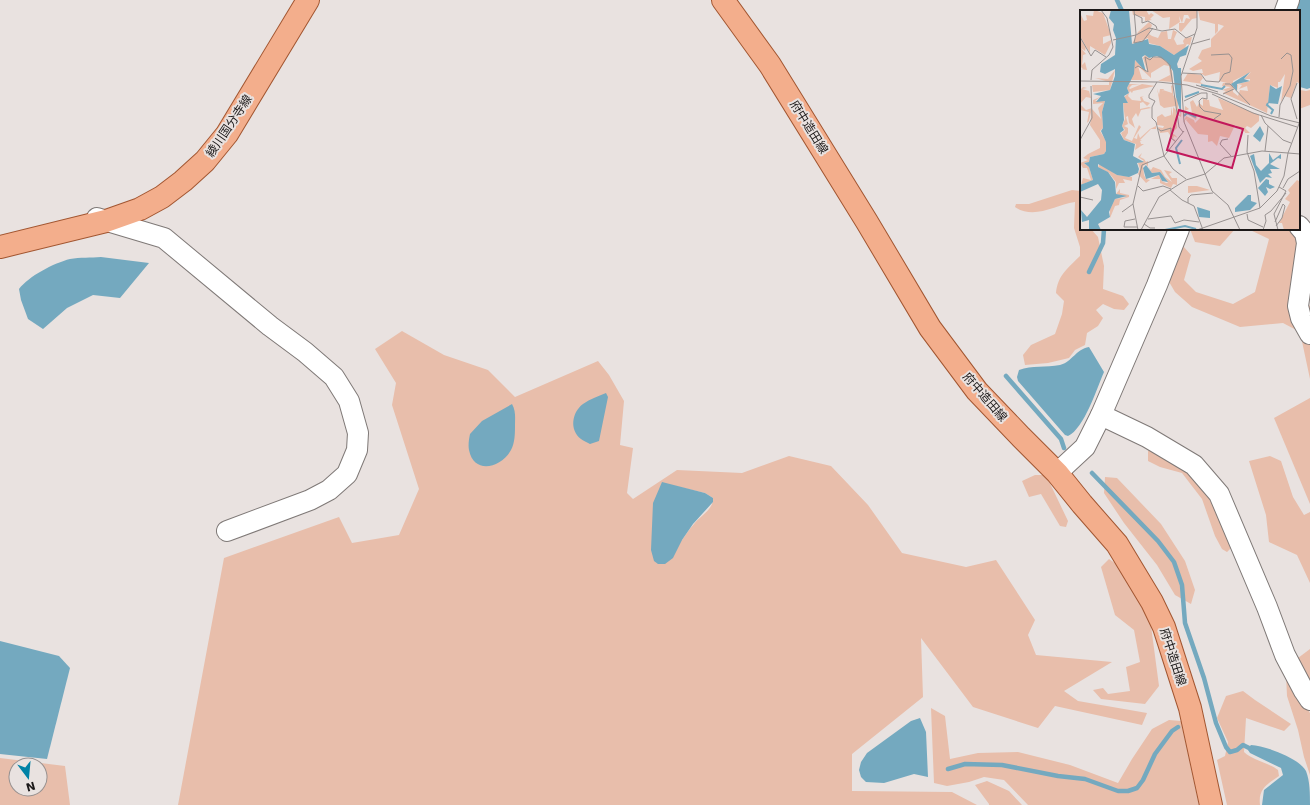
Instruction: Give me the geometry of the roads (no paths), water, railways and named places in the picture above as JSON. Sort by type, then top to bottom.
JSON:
[{"type":"main road","name":"綾川国分寺線","points":[[0,247],[98,218],[140,209],[183,181],[205,161],[227,134],[308,0]]},
{"type":"main road","name":"府中造田線","points":[[723,0],[770,65],[930,328],[978,391],[1021,438],[1057,472],[1082,504],[1117,544],[1152,602],[1164,627],[1190,708],[1211,805]]},
{"type":"street","points":[[1285,10],[1289,0]]},
{"type":"street","points":[[98,218],[164,238],[334,377],[350,401],[358,433],[357,450],[347,474],[329,490],[310,500],[227,531]]},
{"type":"street","points":[[1300,227],[1305,233],[1307,243],[1298,306],[1301,318],[1310,334]]},
{"type":"street","points":[[1057,472],[1085,447],[1101,415],[1157,285],[1179,230]]},
{"type":"street","points":[[1101,415],[1148,437],[1194,465],[1219,494],[1267,607],[1285,655],[1310,700]]},
{"type":"water","points":[[1300,0],[1310,0],[1310,88],[1307,89],[1300,87],[1300,10],[1292,10]]},
{"type":"water","points":[[101,257],[149,263],[120,298],[93,295],[67,308],[43,329],[28,319],[21,300],[19,289],[23,284],[49,267],[64,261],[74,258]]},
{"type":"water","points":[[1089,347],[1104,372],[1085,417],[1074,432],[1068,436],[1065,435],[1018,381],[1017,377],[1019,370],[1060,365],[1068,361],[1081,350]]},
{"type":"water","points":[[606,393],[608,397],[599,441],[590,444],[577,435],[573,426],[574,416],[579,407],[583,404]]},
{"type":"water","points":[[512,404],[515,414],[515,431],[511,450],[507,456],[495,465],[482,466],[476,463],[469,450],[470,434],[482,421]]},
{"type":"water","points":[[662,482],[705,493],[713,498],[713,502],[693,524],[682,540],[673,558],[665,564],[658,564],[654,561],[651,550],[653,503]]},
{"type":"water","points":[[0,641],[59,656],[70,668],[48,757],[28,757],[0,754]]},
{"type":"water","points":[[920,718],[926,732],[928,777],[914,774],[884,783],[866,782],[861,777],[859,770],[861,762],[867,753],[911,721]]},
{"type":"water","points":[[1251,745],[1282,754],[1302,766],[1306,771],[1308,779],[1310,805],[1262,805],[1264,790],[1283,775],[1281,768],[1250,753],[1248,750]]},
{"type":"waterway","points":[[1117,0],[1122,10]]},
{"type":"waterway","points":[[1089,272],[1103,243],[1104,230]]},
{"type":"waterway","points":[[1006,376],[1061,439],[1064,448]]},
{"type":"waterway","points":[[1092,473],[1158,541],[1174,562],[1182,585],[1185,623],[1204,678],[1216,723],[1226,747],[1230,752],[1237,750],[1243,745],[1253,750]]},
{"type":"waterway","points":[[948,769],[965,764],[1002,765],[1058,776],[1085,779],[1118,791],[1128,791],[1137,788],[1143,780],[1155,754],[1172,731],[1178,727]]}]
